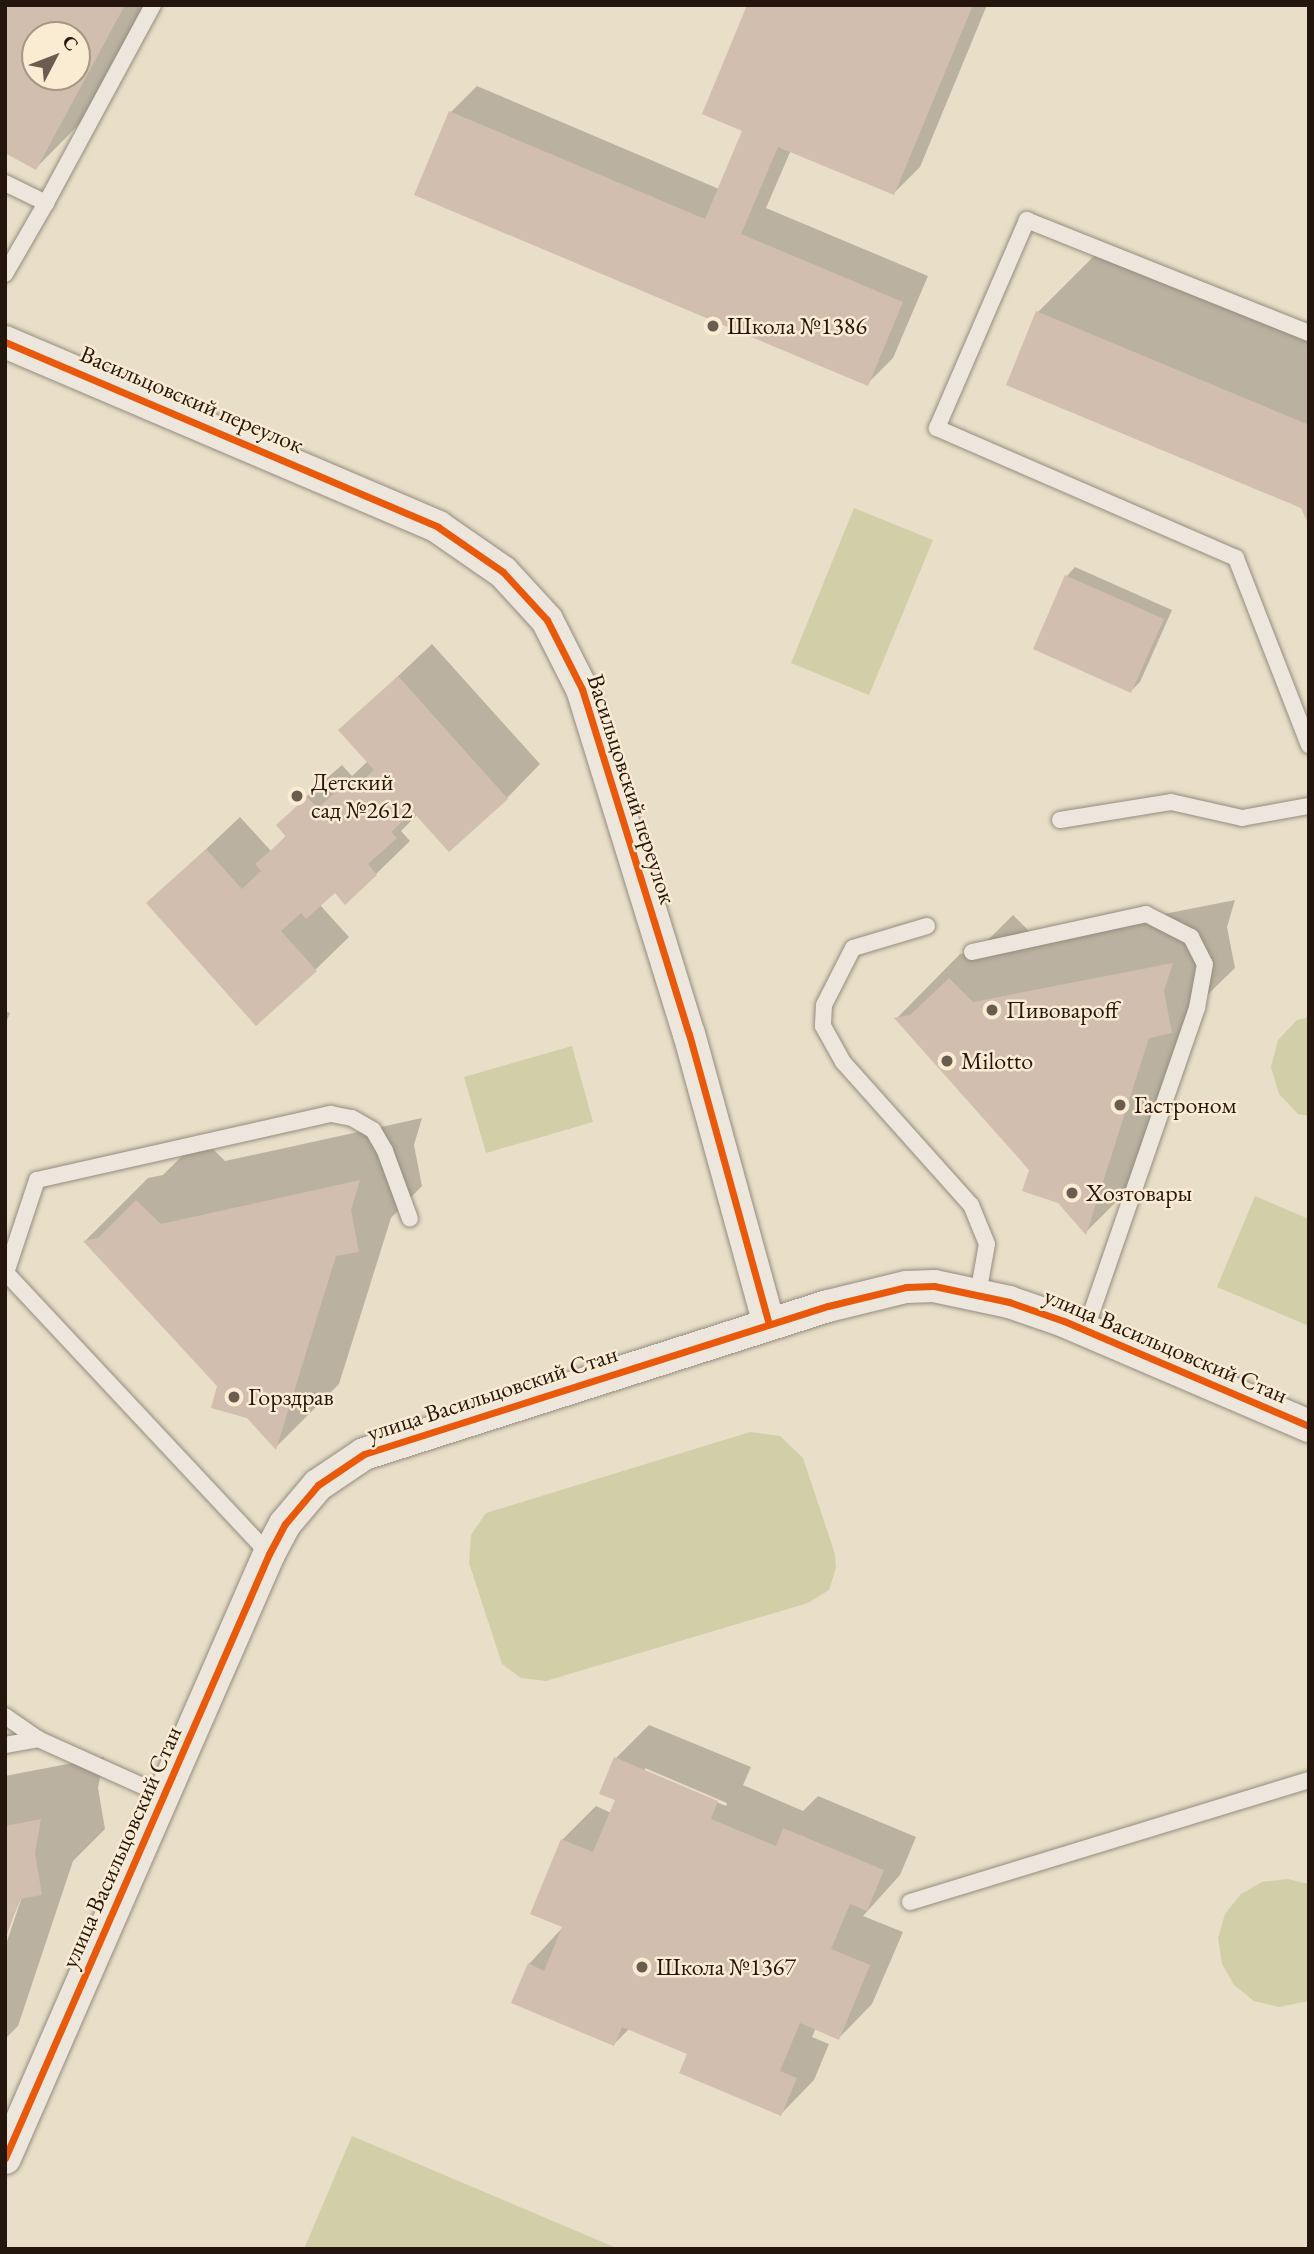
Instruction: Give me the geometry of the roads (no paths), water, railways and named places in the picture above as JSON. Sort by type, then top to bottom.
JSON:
[{"type":"street","name":"Васильцовский переулок","points":[[5,342],[438,527],[503,572],[547,620],[582,689],[689,1034],[769,1324]]},
{"type":"street","name":"улица Васильцовский Стан","points":[[5,2158],[269,1554],[285,1524],[309,1494],[364,1454],[769,1324],[906,1287],[978,1293],[1085,1331],[1309,1426]]},
{"type":"lane","points":[[5,274],[153,5]]},
{"type":"lane","points":[[5,183],[46,203]]},
{"type":"lane","points":[[1309,332],[1027,220],[937,428],[1236,558],[1309,745]]},
{"type":"lane","points":[[1060,820],[1171,802],[1242,818],[1309,806]]},
{"type":"lane","points":[[972,952],[1146,914],[1191,937],[1205,964],[1198,1007],[1085,1331]]},
{"type":"lane","points":[[927,926],[853,948],[824,1005],[823,1026],[843,1062],[948,1174],[977,1214],[987,1244],[978,1293]]},
{"type":"lane","points":[[269,1554],[6,1273],[37,1180],[331,1114],[352,1118],[373,1130],[386,1151],[410,1219]]},
{"type":"lane","points":[[5,1716],[38,1739],[165,1796]]},
{"type":"lane","points":[[5,1745],[38,1739]]},
{"type":"lane","points":[[911,1902],[1309,1780]]},
{"type":"place","name":"Школа №1386","points":[[713,326]]},
{"type":"place","name":"Детский сад №2612","points":[[297,796]]},
{"type":"place","name":"Пивовароff","points":[[992,1010]]},
{"type":"place","name":"Milotto","points":[[947,1061]]},
{"type":"place","name":"Гастроном","points":[[1120,1105]]},
{"type":"place","name":"Хозтовары","points":[[1072,1193]]},
{"type":"place","name":"Горздрав","points":[[234,1397]]},
{"type":"place","name":"Школа №1367","points":[[642,1967]]}]
